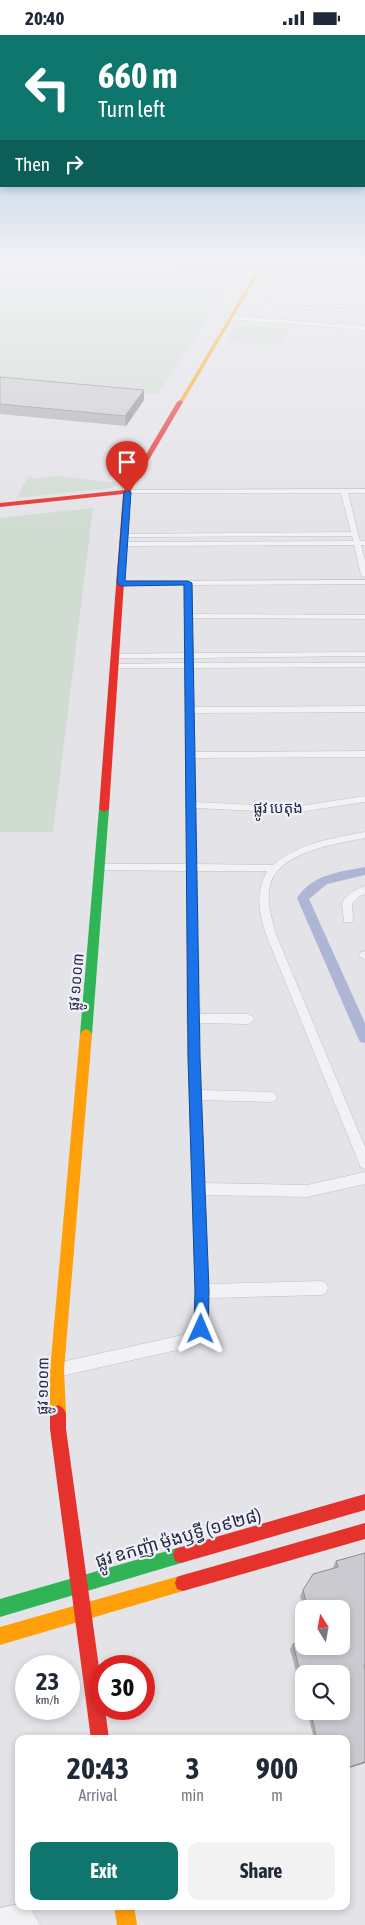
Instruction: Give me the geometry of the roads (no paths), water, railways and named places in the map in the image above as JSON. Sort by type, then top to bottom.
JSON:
[{"type":"main road","name":"ផ្លូវ ១០០៣","points":[[99,1735],[58,1429],[57,1370],[100,867],[127,492],[212,350]]},
{"type":"main road","points":[[0,505],[127,492]]},
{"type":"main road","name":"ផ្លូវ ឧកញ៉ា ម៉ុងឫទ្ធី (១៩២៨)","points":[[0,1608],[365,1502]]},
{"type":"main road","points":[[0,1636],[365,1531]]},
{"type":"main road","points":[[125,1910],[127,1925]]},
{"type":"street","points":[[344,491],[365,575]]},
{"type":"street","points":[[127,492],[365,491]]},
{"type":"street","points":[[307,534],[308,543]]},
{"type":"street","points":[[124,540],[354,534]]},
{"type":"street","points":[[124,540],[365,543]]},
{"type":"street","points":[[121,583],[365,582]]},
{"type":"street","points":[[57,1370],[190,1341],[198,1336],[201,1329],[202,1291],[193,1018],[188,583]]},
{"type":"street","points":[[188,617],[365,617]]},
{"type":"street","points":[[189,661],[365,654]]},
{"type":"street","points":[[115,661],[365,665]]},
{"type":"street","points":[[189,710],[365,709]]},
{"type":"street","points":[[190,755],[365,754]]},
{"type":"street","name":"ផ្លូវ បេតុង","points":[[191,805],[293,810],[365,799]]},
{"type":"street","points":[[365,835],[301,850],[283,860],[274,868],[263,893],[265,918],[365,1163]]},
{"type":"street","points":[[100,867],[274,868]]},
{"type":"street","points":[[348,919],[347,903],[356,893],[365,890]]},
{"type":"street","points":[[193,1018],[248,1019]]},
{"type":"street","points":[[195,1095],[271,1097]]},
{"type":"street","points":[[198,1189],[307,1191],[365,1178]]},
{"type":"street","points":[[202,1291],[321,1288]]},
{"type":"street","points":[[0,1918],[22,1913],[30,1925]]},
{"type":"waterway","points":[[365,871],[323,881],[303,898],[365,1038]]}]
